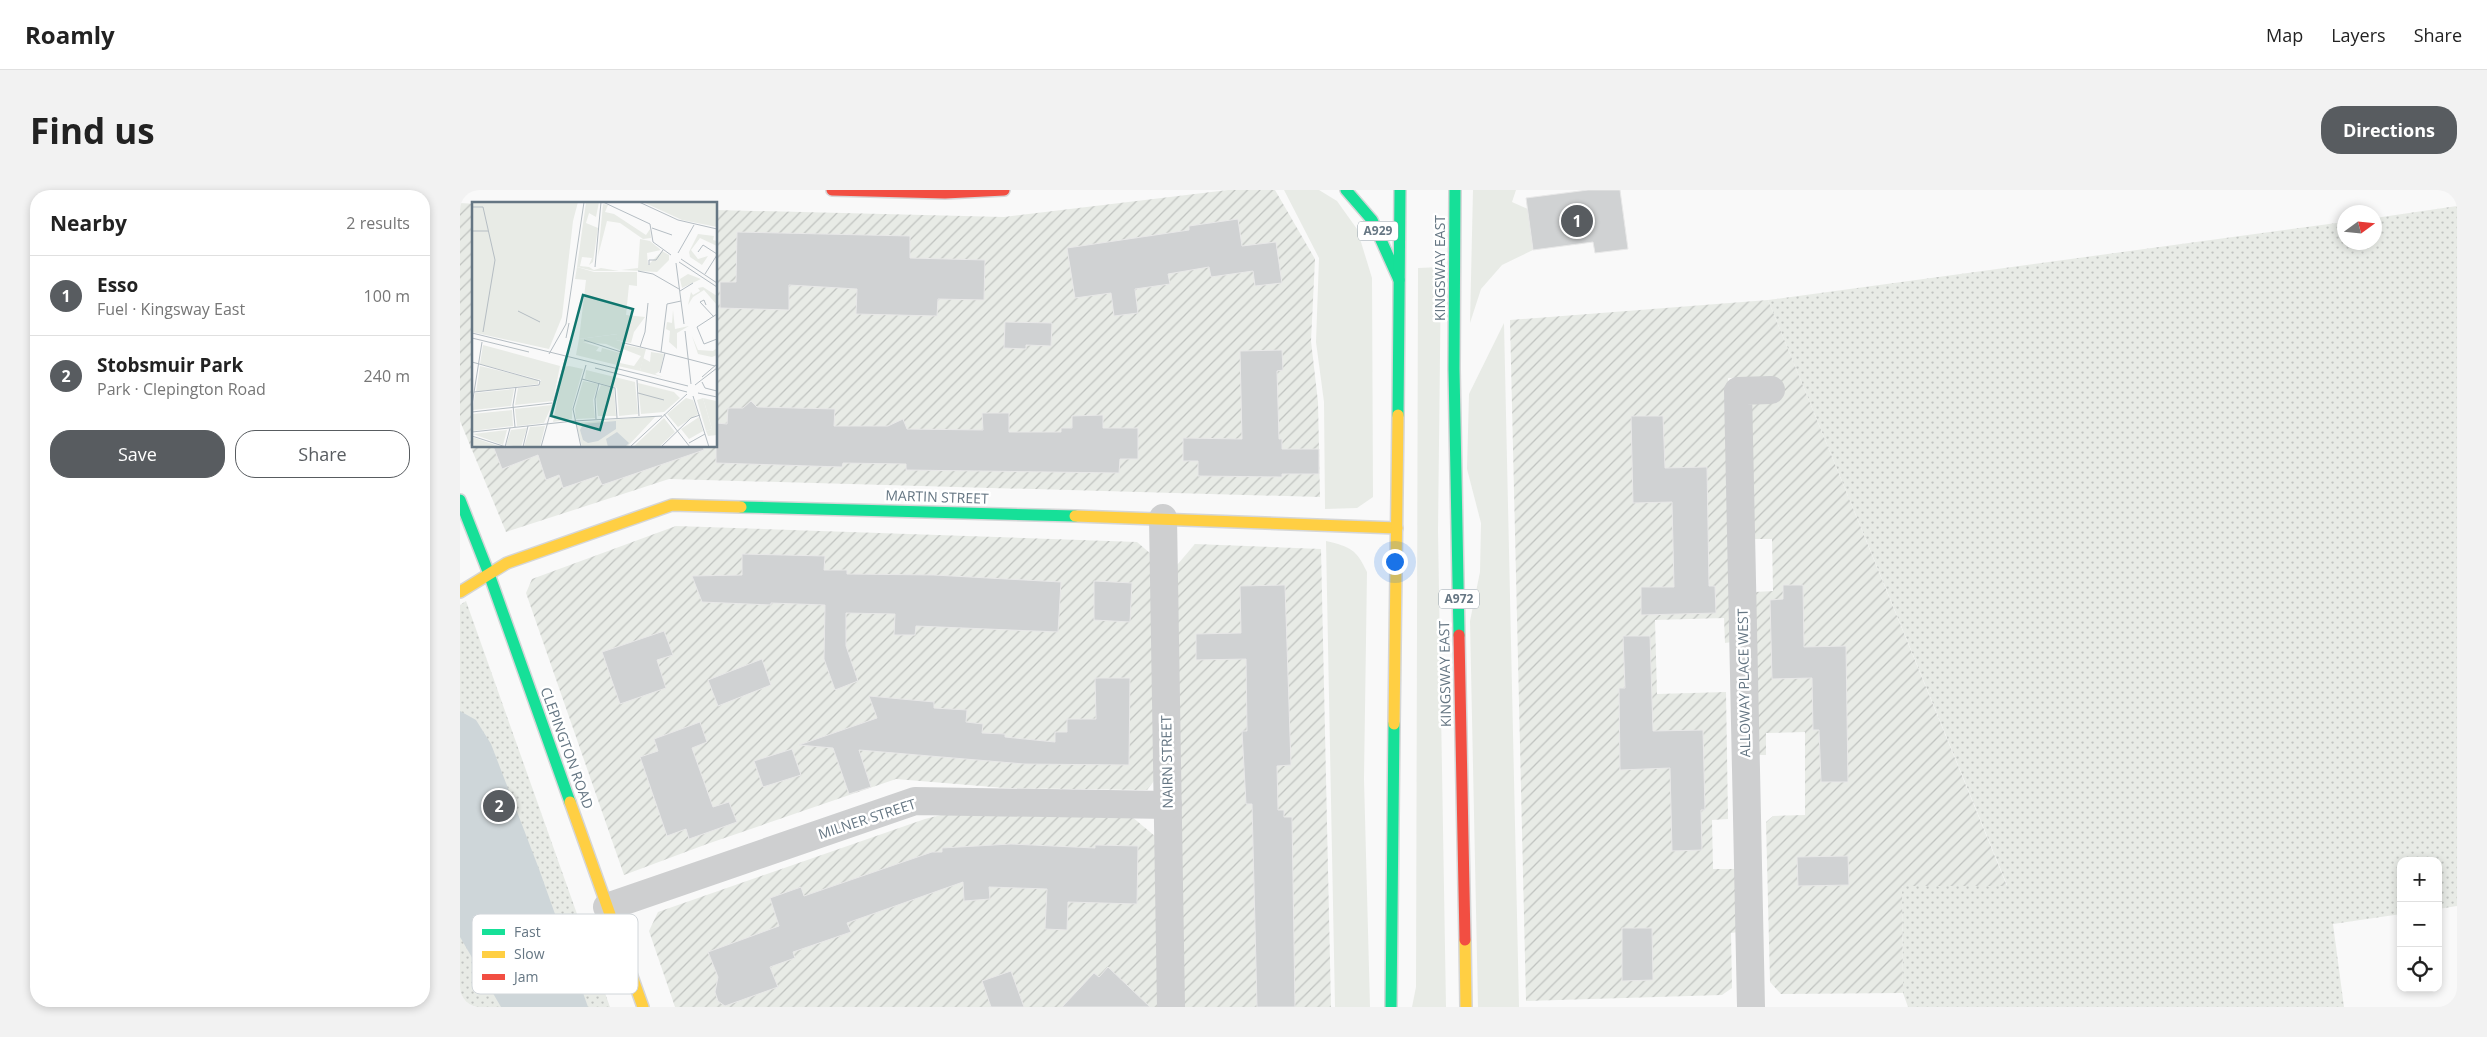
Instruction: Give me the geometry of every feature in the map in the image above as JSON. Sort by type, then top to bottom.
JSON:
[{"type":"main road","points":[[832,190],[945,193],[1004,190]]},
{"type":"main road","name":"A929","points":[[1346,190],[1358,202],[1378,230],[1399,280]]},
{"type":"main road","points":[[1390,1007],[1400,190]]},
{"type":"main road","name":"KINGSWAY EAST","points":[[1455,190],[1455,379],[1466,1007]]},
{"type":"main road","name":"CLEPINGTON ROAD","points":[[460,500],[489,574],[609,914]]},
{"type":"main road","name":"MARTIN STREET","points":[[460,592],[507,562],[672,505],[1163,518],[1397,528]]},
{"type":"main road","name":"CLEPINGTON ROAD","points":[[637,994],[642,1007]]},
{"type":"street","name":"ALLOWAY PLACE WEST","points":[[1751,1007],[1738,391],[1771,390]]},
{"type":"street","name":"NAIRN STREET","points":[[1163,518],[1171,1007]]},
{"type":"street","name":"MILNER STREET","points":[[607,907],[915,802],[1168,805]]},
{"type":"shaded area","points":[[1228,190],[1275,190],[1315,259],[1311,341],[1318,402],[1320,497],[669,479],[506,532],[460,421],[460,203],[472,204],[472,448],[718,448],[718,210],[1004,217]]},
{"type":"shaded area","points":[[1284,190],[1319,190],[1337,201],[1357,229],[1372,278],[1373,497],[1357,508],[1325,509],[1324,402],[1316,342],[1319,258]]},
{"type":"shaded area","points":[[1473,190],[1516,190],[1512,202],[1528,209],[1533,250],[1502,265],[1481,289],[1470,323]]},
{"type":"shaded area","points":[[2457,206],[2457,906],[2442,908],[2442,857],[2397,857],[2397,915],[2333,924],[2344,1007],[1908,1007],[1903,993],[1902,885],[2007,885],[1768,300],[2337,223],[2337,250],[2382,250],[2382,217]]},
{"type":"shaded area","points":[[1441,267],[1438,531],[1446,1007],[1412,1007],[1416,987],[1418,268]]},
{"type":"shaded area","points":[[1768,300],[2007,886],[1902,886],[1903,993],[1781,994],[1770,982],[1766,822],[1773,816],[1805,815],[1805,732],[1766,733],[1766,755],[1757,755],[1755,592],[1773,591],[1772,539],[1753,539],[1751,403],[1772,377],[1728,378],[1732,642],[1725,643],[1724,618],[1655,620],[1657,694],[1726,692],[1728,819],[1712,820],[1713,869],[1737,869],[1738,932],[1731,933],[1732,988],[1722,995],[1526,1001],[1510,320]]},
{"type":"shaded area","points":[[1504,323],[1519,1007],[1478,1007],[1470,621],[1480,572],[1481,523],[1467,469],[1469,394]]},
{"type":"shaded area","points":[[676,526],[1137,542],[1151,554],[1154,781],[1147,790],[1005,788],[896,779],[707,844],[624,875],[526,593],[532,579]]},
{"type":"shaded area","points":[[1326,541],[1352,550],[1367,572],[1364,779],[1370,1007],[1335,1007]]},
{"type":"shaded area","points":[[1195,544],[1321,549],[1331,1007],[1184,1007],[1177,565]]},
{"type":"shaded area","points":[[466,601],[577,914],[472,914],[472,994],[605,994],[610,1007],[460,1007],[460,605]]},
{"type":"shaded area","points":[[460,711],[476,720],[491,744],[555,914],[472,914],[472,957],[460,937]]},
{"type":"shaded area","points":[[957,811],[1131,816],[1156,837],[1159,1007],[675,1007],[649,931],[658,912],[925,819]]},
{"type":"shaded area","points":[[493,994],[583,994],[588,1007],[501,1007]]},
{"type":"building","points":[[1588,190],[1620,190],[1628,249],[1595,253],[1593,242],[1533,250],[1526,198]]},
{"type":"building","points":[[1238,219],[1242,246],[1276,242],[1282,283],[1255,286],[1253,271],[1211,277],[1209,267],[1168,274],[1170,284],[1135,289],[1138,313],[1114,316],[1111,293],[1075,298],[1067,248],[1189,230],[1189,226]]},
{"type":"building","points":[[737,232],[910,236],[910,258],[985,260],[984,300],[938,299],[937,316],[856,314],[857,289],[789,285],[789,310],[720,308],[720,282],[736,282]]},
{"type":"building","points":[[1005,322],[1052,323],[1051,346],[1026,345],[1026,349],[1004,348]]},
{"type":"building","points":[[1282,350],[1283,370],[1277,371],[1279,439],[1282,439],[1282,449],[1319,449],[1319,474],[1282,474],[1282,477],[1198,476],[1198,461],[1183,461],[1183,438],[1242,439],[1240,351]]},
{"type":"building","points":[[751,401],[757,407],[835,409],[834,426],[888,426],[903,419],[907,429],[983,430],[982,413],[1009,413],[1009,432],[1061,432],[1061,428],[1072,428],[1072,416],[1103,415],[1103,428],[1138,428],[1138,459],[1120,459],[1119,473],[906,470],[906,464],[843,463],[842,467],[716,463],[718,423],[727,424],[728,408],[743,408]]},
{"type":"building","points":[[1631,416],[1663,416],[1665,468],[1707,467],[1709,586],[1715,586],[1716,613],[1641,615],[1641,587],[1674,587],[1672,502],[1633,503]]},
{"type":"building","points":[[494,448],[704,448],[704,450],[602,485],[598,476],[563,488],[559,475],[546,480],[538,455],[502,469]]},
{"type":"building","points":[[742,554],[825,556],[824,570],[847,570],[847,574],[934,575],[1061,582],[1058,632],[916,626],[915,635],[894,635],[895,614],[846,613],[846,646],[858,681],[835,690],[824,659],[825,605],[702,602],[692,576],[742,575]]},
{"type":"building","points":[[1094,581],[1132,583],[1130,622],[1094,620]]},
{"type":"building","points":[[1285,585],[1291,765],[1277,766],[1278,810],[1284,810],[1284,817],[1292,817],[1295,1007],[1257,1007],[1252,804],[1246,804],[1242,731],[1247,731],[1246,659],[1196,660],[1196,634],[1241,633],[1240,586]]},
{"type":"building","points":[[1783,585],[1803,585],[1804,647],[1846,646],[1848,782],[1821,782],[1819,730],[1813,730],[1812,678],[1772,679],[1770,600],[1783,599]]},
{"type":"building","points":[[664,631],[673,655],[657,660],[666,688],[620,704],[602,652]]},
{"type":"building","points":[[1623,636],[1650,636],[1653,731],[1703,730],[1705,810],[1701,810],[1702,850],[1672,851],[1670,768],[1620,770],[1619,688],[1625,688]]},
{"type":"building","points":[[762,659],[771,685],[718,706],[708,680]]},
{"type":"building","points":[[1095,678],[1130,678],[1129,765],[1024,764],[859,750],[871,787],[849,794],[833,748],[799,745],[877,718],[869,696],[934,702],[934,708],[967,710],[966,722],[983,724],[982,733],[1005,734],[1005,737],[1055,742],[1055,732],[1067,732],[1067,719],[1096,719]]},
{"type":"building","points":[[700,722],[707,742],[692,748],[713,807],[729,802],[737,822],[689,839],[686,829],[667,836],[640,757],[658,751],[654,739]]},
{"type":"building","points":[[792,749],[801,775],[763,787],[754,761]]},
{"type":"building","points":[[1011,844],[1095,848],[1095,845],[1138,846],[1137,904],[1068,902],[1067,930],[1045,929],[1047,889],[989,887],[990,899],[964,901],[963,882],[847,923],[851,932],[793,952],[795,958],[770,967],[778,987],[725,1006],[718,1001],[715,992],[718,977],[708,952],[779,926],[770,898],[801,887],[804,896],[932,852],[942,852],[942,848]]},
{"type":"building","points":[[1848,856],[1849,885],[1798,886],[1797,857]]},
{"type":"building","points":[[1622,928],[1652,928],[1653,980],[1622,981]]},
{"type":"building","points":[[1108,967],[1150,1007],[1062,1007],[1094,973],[1099,977]]},
{"type":"building","points":[[1011,971],[1024,1007],[991,1007],[982,981]]},
{"type":"traffic: fast","points":[[1346,190],[1372,220],[1399,280]]},
{"type":"traffic: fast","points":[[1398,415],[1400,190]]},
{"type":"traffic: fast","points":[[1455,190],[1454,369],[1459,635]]},
{"type":"traffic: fast","points":[[460,500],[489,574],[570,802]]},
{"type":"traffic: fast","points":[[741,507],[1075,516]]},
{"type":"traffic: fast","points":[[1391,1007],[1394,724]]},
{"type":"traffic: slow","points":[[1394,724],[1398,415]]},
{"type":"traffic: slow","points":[[460,592],[507,563],[672,505],[741,507]]},
{"type":"traffic: slow","points":[[1075,516],[1397,528]]},
{"type":"traffic: slow","points":[[570,802],[610,914]]},
{"type":"traffic: slow","points":[[1465,940],[1466,1007]]},
{"type":"traffic: slow","points":[[638,993],[643,1007]]},
{"type":"traffic: jam","points":[[832,190],[945,193],[1004,190]]},
{"type":"traffic: jam","points":[[1459,635],[1465,940]]},
{"type":"place","name":"Esso","points":[[1577,221]]},
{"type":"place","name":"Stobsmuir Park","points":[[499,806]]}]
